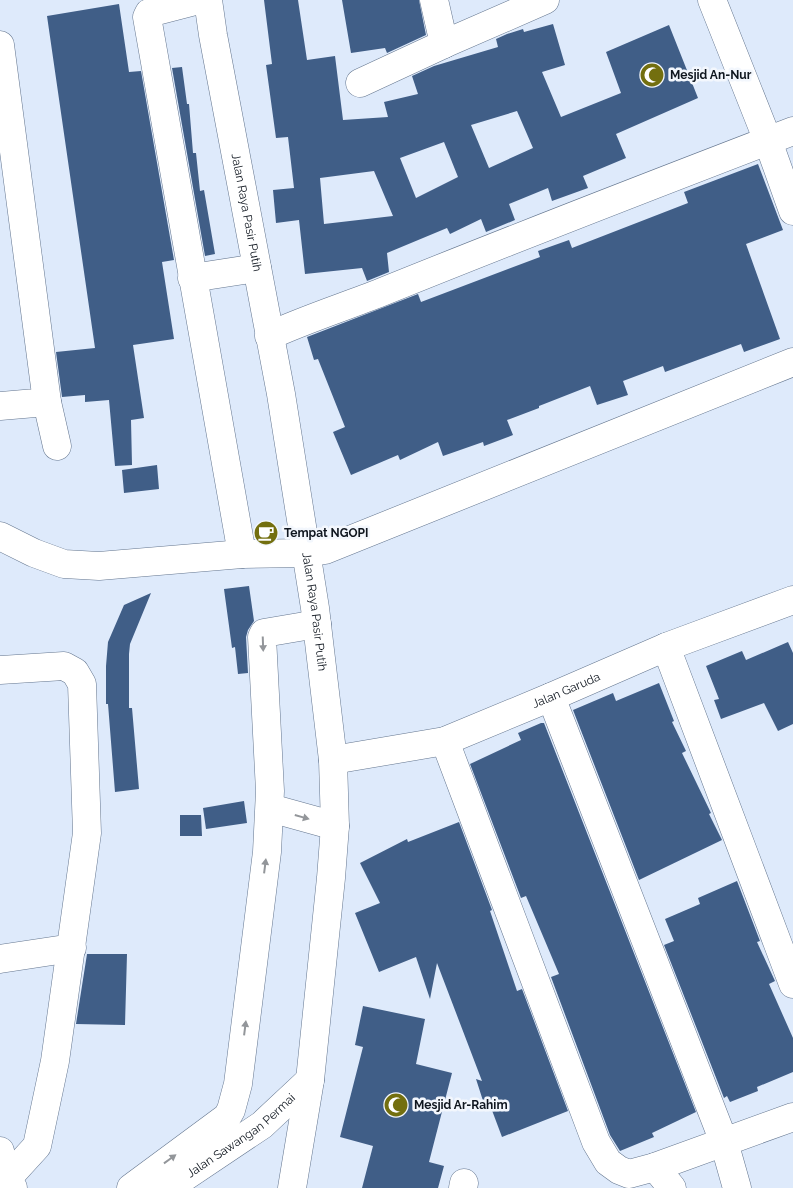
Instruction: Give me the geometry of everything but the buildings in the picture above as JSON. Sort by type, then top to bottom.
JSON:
[{"type":"street","points":[[199,0],[149,13],[147,17],[242,554]]},
{"type":"street","name":"Jalan Raya Pasir Putih","points":[[208,0],[281,394],[317,624],[334,760],[335,826],[332,878],[310,1080],[292,1188]]},
{"type":"street","points":[[434,0],[444,44]]},
{"type":"street","points":[[360,83],[545,0]]},
{"type":"street","points":[[712,0],[768,141],[793,211]]},
{"type":"street","points":[[0,45],[48,402],[57,446]]},
{"type":"street","points":[[269,336],[793,131]]},
{"type":"street","points":[[192,278],[258,268]]},
{"type":"street","points":[[0,536],[34,553],[64,564],[99,566],[242,554],[305,553],[325,550],[793,362]]},
{"type":"street","points":[[0,406],[48,402]]},
{"type":"street","name":"Jalan Garuda","points":[[334,760],[445,741],[666,647],[793,600]]},
{"type":"street","points":[[131,1188],[227,1117],[231,1110],[239,1075],[267,852],[270,808],[263,634],[317,624]]},
{"type":"street","points":[[666,647],[793,984]]},
{"type":"street","points":[[0,670],[64,666],[76,672],[82,684],[87,833],[55,1061],[37,1146],[6,1184]]},
{"type":"street","points":[[552,697],[724,1142],[737,1188]]},
{"type":"street","points":[[445,741],[596,1142],[608,1162],[629,1174],[654,1167],[793,1117]]},
{"type":"street","points":[[270,808],[335,826]]},
{"type":"street","points":[[0,959],[72,948]]},
{"type":"street","name":"Jalan Sawangan Permai","points":[[168,1188],[262,1125],[310,1080]]},
{"type":"street","points":[[0,1151],[6,1184]]},
{"type":"street","points":[[654,1167],[672,1188]]},
{"type":"place","name":"Mesjid An-Nur","points":[[652,75]]},
{"type":"place","name":"Tempat NGOPI","points":[[266,533]]},
{"type":"place","name":"Mesjid Ar-Rahim","points":[[396,1105]]}]
